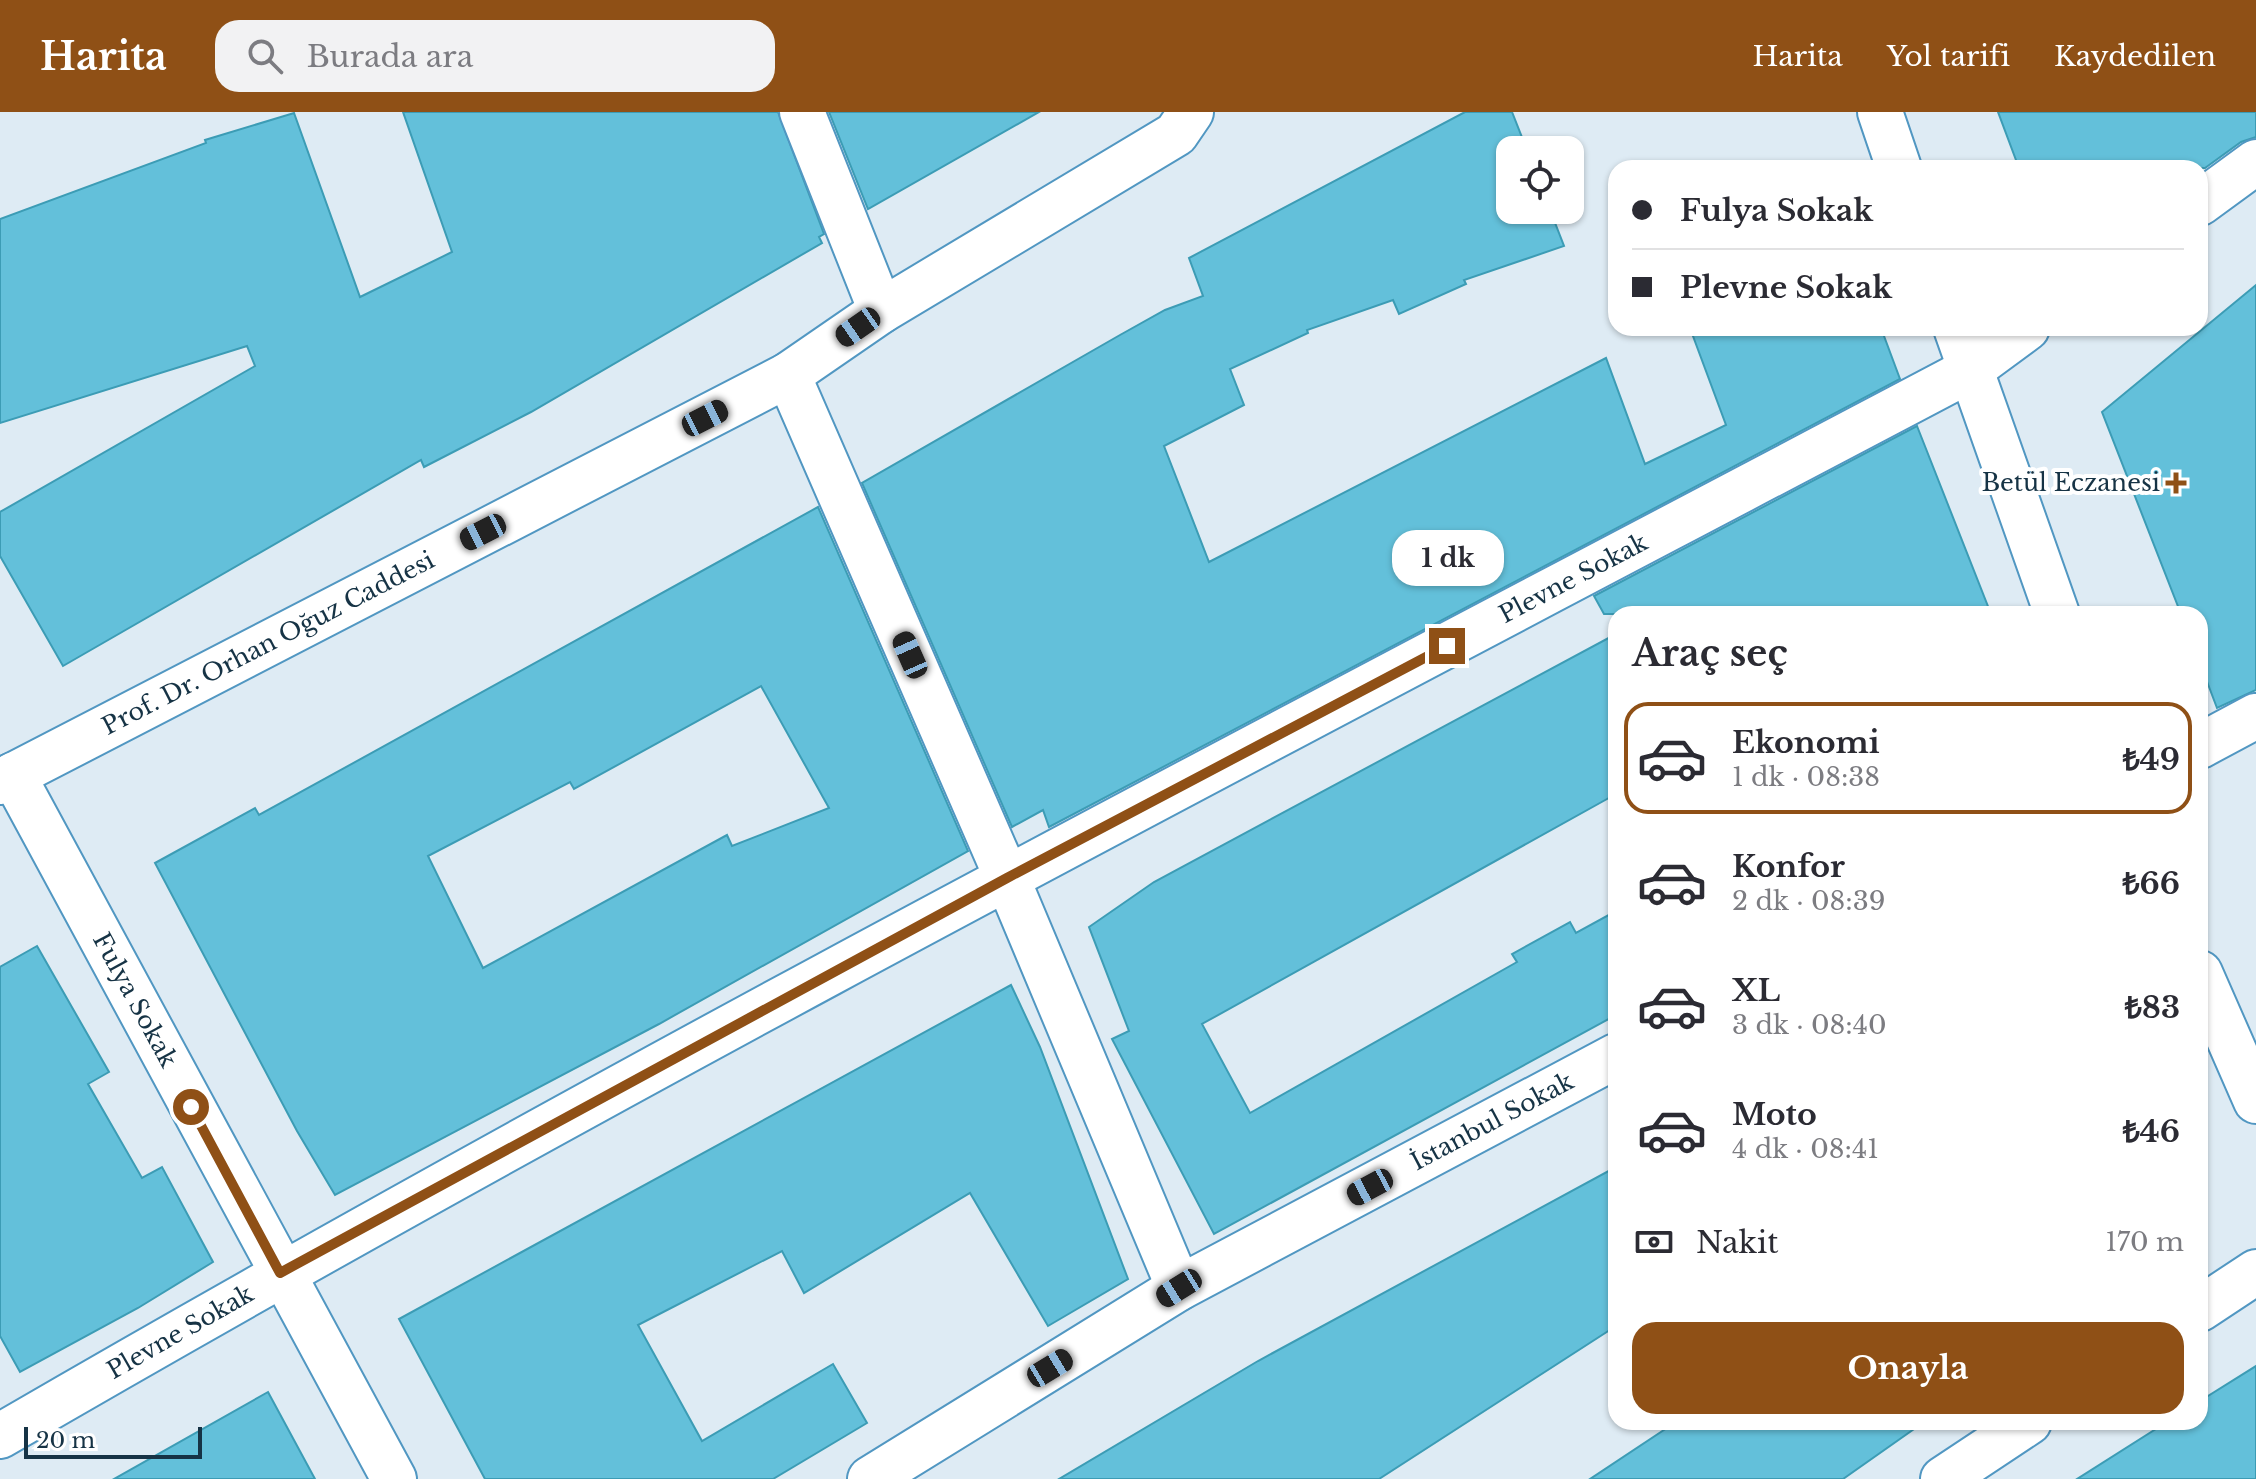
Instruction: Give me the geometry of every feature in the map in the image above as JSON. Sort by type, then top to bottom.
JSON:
[{"type":"street","points":[[802,112],[881,311]]},
{"type":"street","name":"Prof. Dr. Orhan Oğuz Caddesi","points":[[4,768],[788,375],[881,311],[1176,134],[1191,112]]},
{"type":"street","points":[[1880,112],[1896,160]]},
{"type":"street","points":[[2208,197],[2256,162]]},
{"type":"street","points":[[1959,336],[2054,606]]},
{"type":"street","name":"Plevne Sokak","points":[[0,1436],[280,1273],[1007,878],[1970,370],[2016,336]]},
{"type":"street","points":[[788,375],[1007,878],[1179,1288]]},
{"type":"street","points":[[2208,742],[2256,716]]},
{"type":"street","name":"Fulya Sokak","points":[[4,768],[394,1479]]},
{"type":"street","points":[[2208,991],[2256,1101]]},
{"type":"street","name":"İstanbul Sokak","points":[[870,1479],[1179,1288],[1608,1060]]},
{"type":"street","points":[[2208,1304],[2256,1272]]},
{"type":"street","points":[[1943,1479],[2017,1430]]},
{"type":"building","points":[[403,112],[778,112],[824,234],[819,237],[822,243],[531,412],[424,467],[421,460],[63,666],[0,556],[0,512],[255,366],[247,346],[0,423],[0,219],[206,143],[205,140],[294,113],[360,297],[452,252]]},
{"type":"building","points":[[829,112],[1039,112],[868,209]]},
{"type":"building","points":[[1465,112],[1512,112],[1521,136],[1496,136],[1496,224],[1555,224],[1564,246],[1464,280],[1466,284],[1399,314],[1393,300],[1307,330],[1308,333],[1230,369],[1244,405],[1164,446],[1209,562],[1606,358],[1645,464],[1726,425],[1693,336],[1884,336],[1900,379],[1049,827],[1043,810],[1012,827],[862,483],[1165,310],[1203,296],[1189,258]]},
{"type":"building","points":[[1998,112],[2256,112],[2256,137],[2241,142],[2208,166],[2208,160],[2016,160]]},
{"type":"building","points":[[2256,285],[2256,690],[2217,708],[2208,684],[2208,606],[2178,606],[2102,412],[2194,336],[2208,336],[2208,325]]},
{"type":"building","points":[[1917,426],[1988,606],[1608,606],[1608,614],[1604,614],[1594,596]]},
{"type":"building","points":[[818,507],[968,851],[659,1024],[335,1195],[297,1131],[155,863],[255,808],[259,815]],"holes":[[[761,686],[829,808],[732,846],[727,835],[483,968],[428,856],[570,782],[574,789]]]},
{"type":"building","points":[[1608,638],[1608,798],[1202,1024],[1250,1113],[1517,962],[1512,954],[1570,922],[1576,933],[1608,915],[1608,1019],[1214,1234],[1112,1039],[1129,1031],[1089,927],[1154,882]]},
{"type":"building","points":[[37,946],[109,1072],[88,1084],[142,1178],[162,1167],[213,1262],[138,1308],[20,1372],[0,1336],[0,967]]},
{"type":"building","points":[[1011,985],[1040,1047],[1128,1279],[1048,1326],[970,1193],[804,1293],[782,1251],[638,1325],[702,1441],[833,1364],[867,1423],[773,1479],[485,1479],[399,1319]]},
{"type":"building","points":[[1608,1171],[1608,1331],[1379,1479],[1059,1479],[1258,1361]]},
{"type":"building","points":[[2256,1366],[2256,1479],[2077,1479],[2154,1430],[2208,1430],[2208,1396]]},
{"type":"building","points":[[268,1392],[315,1479],[114,1479]]},
{"type":"building","points":[[1664,1430],[1913,1430],[1843,1479],[1590,1479]]},
{"type":"place","name":"Betül Eczanesi","points":[[2176,483]]},
{"type":"route","points":[[191,1107],[280,1273],[1007,878],[1447,646]]}]
